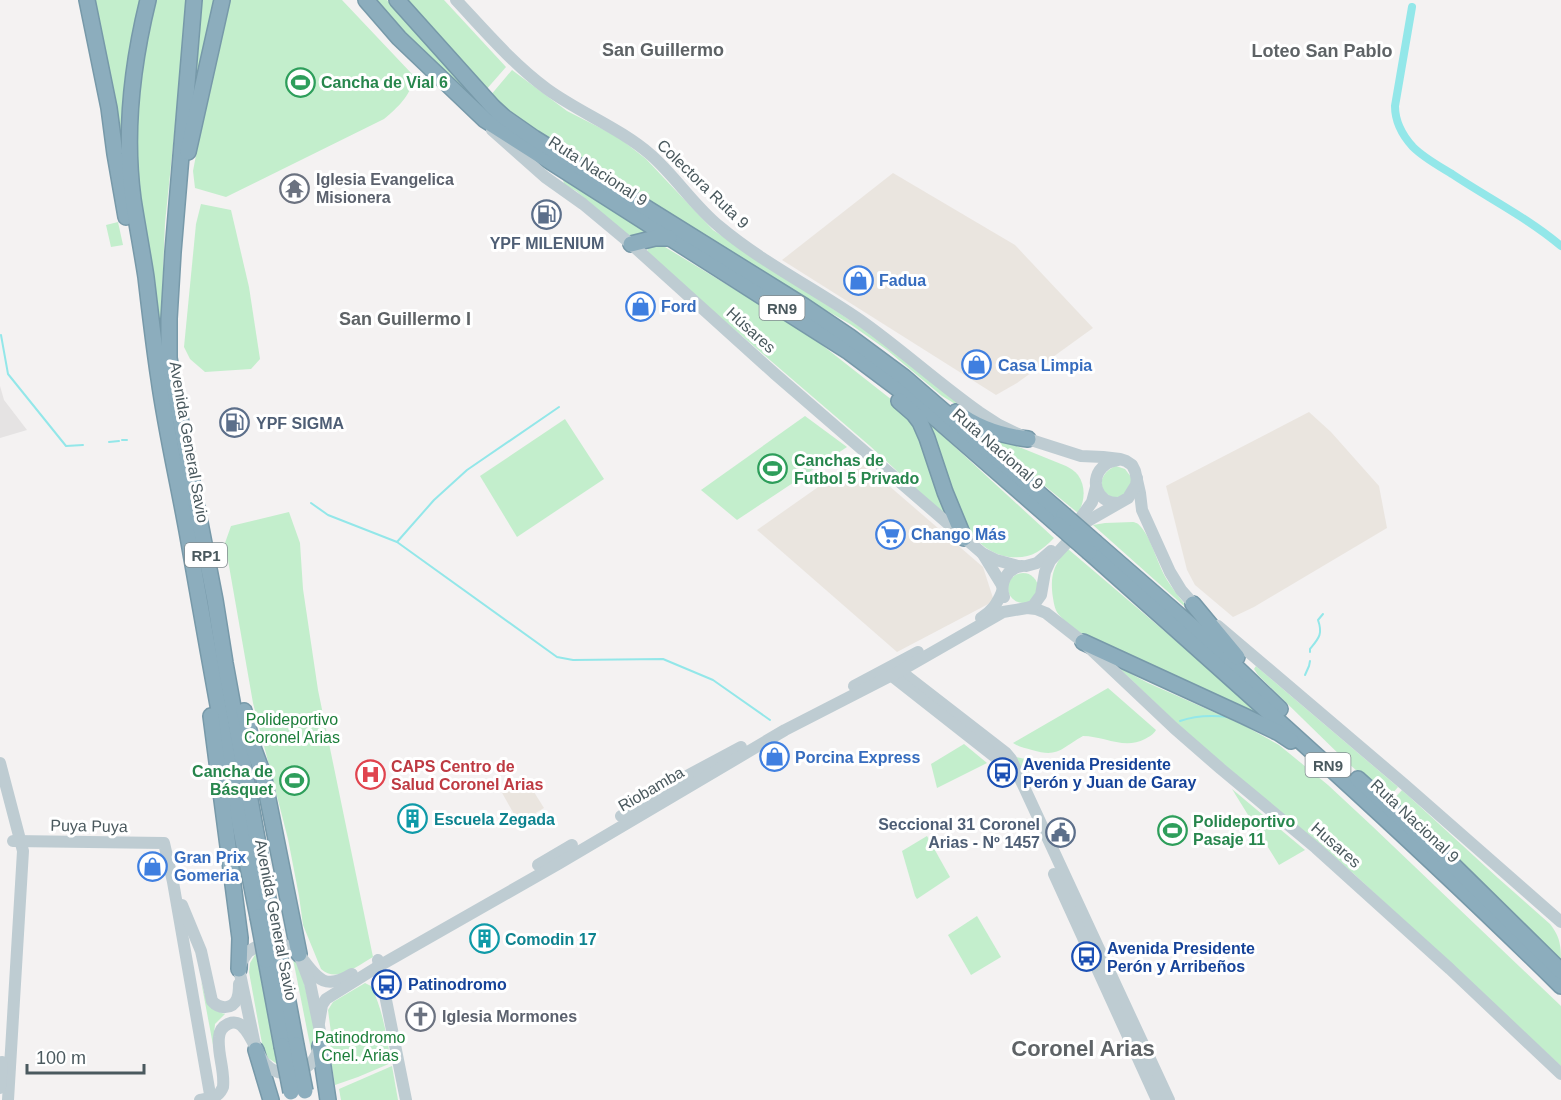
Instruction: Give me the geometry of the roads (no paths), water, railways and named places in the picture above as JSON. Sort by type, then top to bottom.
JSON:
[{"type":"highway","name":"RP1","points":[[87,0],[109,108],[134,261],[159,381]]},
{"type":"highway","name":"Avenida General Savio","points":[[148,0],[133,74],[130,149],[133,198],[159,381],[198,597],[265,916],[299,1096]]},
{"type":"highway","points":[[178,193],[194,0]]},
{"type":"highway","points":[[178,193],[222,0]]},
{"type":"highway","points":[[357,0],[383,28],[399,38]]},
{"type":"highway","name":"Ruta Nacional 9","points":[[366,0],[399,38],[485,120],[823,334],[925,410],[1061,520]]},
{"type":"highway","name":"Ruta Nacional 9","points":[[397,0],[473,86],[504,117],[804,306],[904,377],[1366,800],[1561,986]]},
{"type":"highway","name":"Avenida General Savio","points":[[178,193],[169,319],[170,365],[216,600],[265,916]]},
{"type":"highway","points":[[631,244],[655,238],[669,238]]},
{"type":"highway","points":[[804,306],[850,331],[957,414],[999,433],[1028,439]]},
{"type":"highway","points":[[823,334],[848,360],[908,408],[920,422],[964,538]]},
{"type":"highway","name":"Ruta Nacional 9","points":[[1092,548],[1211,643],[1301,728],[1412,826],[1561,971]]},
{"type":"highway","points":[[198,597],[208,697],[240,938],[240,973]]},
{"type":"highway","points":[[216,600],[247,726],[263,774],[300,955]]},
{"type":"highway","points":[[1193,604],[1301,728]]},
{"type":"highway","points":[[1083,642],[1279,733],[1334,778],[1366,800]]},
{"type":"highway","points":[[320,1046],[328,1100]]},
{"type":"highway","points":[[256,1050],[270,1100]]},
{"type":"main road","name":"Colectora Ruta 9","points":[[456,0],[521,68],[546,89],[651,154],[710,218],[730,235],[860,320],[979,412],[1028,439],[1081,456],[1119,459]]},
{"type":"main road","name":"Húsares","points":[[485,120],[495,134],[545,177],[583,204],[631,244],[783,381],[982,553]]},
{"type":"main road","points":[[1081,456],[1088,463],[1101,498],[1112,503],[1120,502],[1137,506],[1142,510]]},
{"type":"main road","points":[[1002,588],[1005,577],[1011,570],[1037,563],[1047,556],[1081,519],[1092,502],[1099,471],[1104,465],[1119,459],[1126,461],[1135,471],[1142,510],[1170,573],[1193,604],[1561,922]]},
{"type":"main road","points":[[1024,609],[1038,601],[1050,561],[1086,522],[1120,502],[1132,492],[1137,478]]},
{"type":"main road","points":[[982,553],[1032,568],[1038,572],[1047,602],[1057,621]]},
{"type":"main road","points":[[982,553],[1009,604],[1015,608],[1036,609],[1057,621]]},
{"type":"main road","name":"Riobamba","points":[[300,955],[315,976],[330,982],[343,980],[378,962],[558,864],[988,613],[998,602],[1002,588]]},
{"type":"main road","name":"Riobamba","points":[[892,670],[1003,612],[1024,609]]},
{"type":"main road","name":"Husares","points":[[1057,621],[1083,642],[1205,755],[1316,848],[1450,969],[1561,1074]]},
{"type":"main road","points":[[892,670],[1008,769],[1157,1100]]},
{"type":"main road","points":[[892,670],[1006,753],[1011,759],[1169,1100]]},
{"type":"main road","points":[[0,763],[17,841],[0,1088]]},
{"type":"main road","points":[[0,793],[17,841],[23,851],[8,1100]]},
{"type":"main road","name":"Puya Puya","points":[[17,841],[164,843],[173,882]]},
{"type":"main road","points":[[173,882],[201,951],[210,996],[215,1005],[224,1008],[233,1004],[238,997],[242,961],[254,948],[271,943],[285,945],[300,955],[310,983],[319,1023],[320,1046],[315,1059],[309,1065],[288,1074],[276,1071],[261,1058],[244,1028],[240,1024],[232,1023],[224,1026],[219,1037],[224,1084],[220,1093],[207,1099],[173,882]]},
{"type":"main road","points":[[378,962],[406,1100]]},
{"type":"main road","name":"Riobamba","points":[[319,1023],[322,1005],[326,999],[378,962]]},
{"type":"main road","points":[[240,973],[256,1050]]},
{"type":"waterway","points":[[1412,7],[1395,106],[1402,133],[1413,147],[1427,158],[1522,217],[1561,246]]},
{"type":"waterway","points":[[1,335],[8,374],[66,446],[83,445]]},
{"type":"waterway","points":[[397,542],[434,500],[467,470],[559,407]]},
{"type":"waterway","points":[[122,440],[127,440]]},
{"type":"waterway","points":[[109,442],[119,441]]},
{"type":"waterway","points":[[311,503],[328,515],[397,542],[557,657],[573,660],[663,659],[713,680],[770,720]]},
{"type":"waterway","points":[[1310,652],[1319,636],[1318,620],[1323,614]]},
{"type":"waterway","points":[[1305,675],[1310,661]]},
{"type":"waterway","points":[[1180,721],[1205,716],[1230,717]]},
{"type":"place","name":"Cancha de Vial 6","points":[[300,82]]},
{"type":"place","name":"Iglesia Evangelica Misionera","points":[[295,188]]},
{"type":"place","name":"YPF MILENIUM","points":[[547,215]]},
{"type":"place","name":"Fadua","points":[[858,280]]},
{"type":"place","name":"Ford","points":[[640,306]]},
{"type":"place","name":"Casa Limpia","points":[[977,365]]},
{"type":"place","name":"YPF SIGMA","points":[[235,423]]},
{"type":"place","name":"Canchas de Futbol 5 Privado","points":[[773,469]]},
{"type":"place","name":"Chango Más","points":[[890,534]]},
{"type":"place","name":"Porcina Express","points":[[774,757]]},
{"type":"place","name":"Avenida Presidente Perón y Juan de Garay","points":[[1002,773]]},
{"type":"place","name":"CAPS Centro de Salud Coronel Arias","points":[[370,775]]},
{"type":"place","name":"Cancha de Básquet","points":[[294,780]]},
{"type":"place","name":"Escuela Zegada","points":[[413,819]]},
{"type":"place","name":"Polideportivo Pasaje 11","points":[[1172,830]]},
{"type":"place","name":"Seccional 31 Coronel Arias - Nº 1457","points":[[1061,833]]},
{"type":"place","name":"Gran Prix Gomeria","points":[[153,866]]},
{"type":"place","name":"Comodin 17","points":[[484,939]]},
{"type":"place","name":"Avenida Presidente Perón y Arribeños","points":[[1086,957]]},
{"type":"place","name":"Patinodromo","points":[[387,984]]},
{"type":"place","name":"Iglesia Mormones","points":[[421,1016]]},
{"type":"district","name":"San Guillermo","points":[[663,50]]},
{"type":"district","name":"Loteo San Pablo","points":[[1322,51]]},
{"type":"district","name":"San Guillermo I","points":[[405,319]]},
{"type":"district","name":"Coronel Arias","points":[[1083,1048]]},
{"type":"park label","name":"Polideportivo Coronel Arias","points":[[292,728]]},
{"type":"park label","name":"Patinodromo Cnel. Arias","points":[[360,1046]]}]
